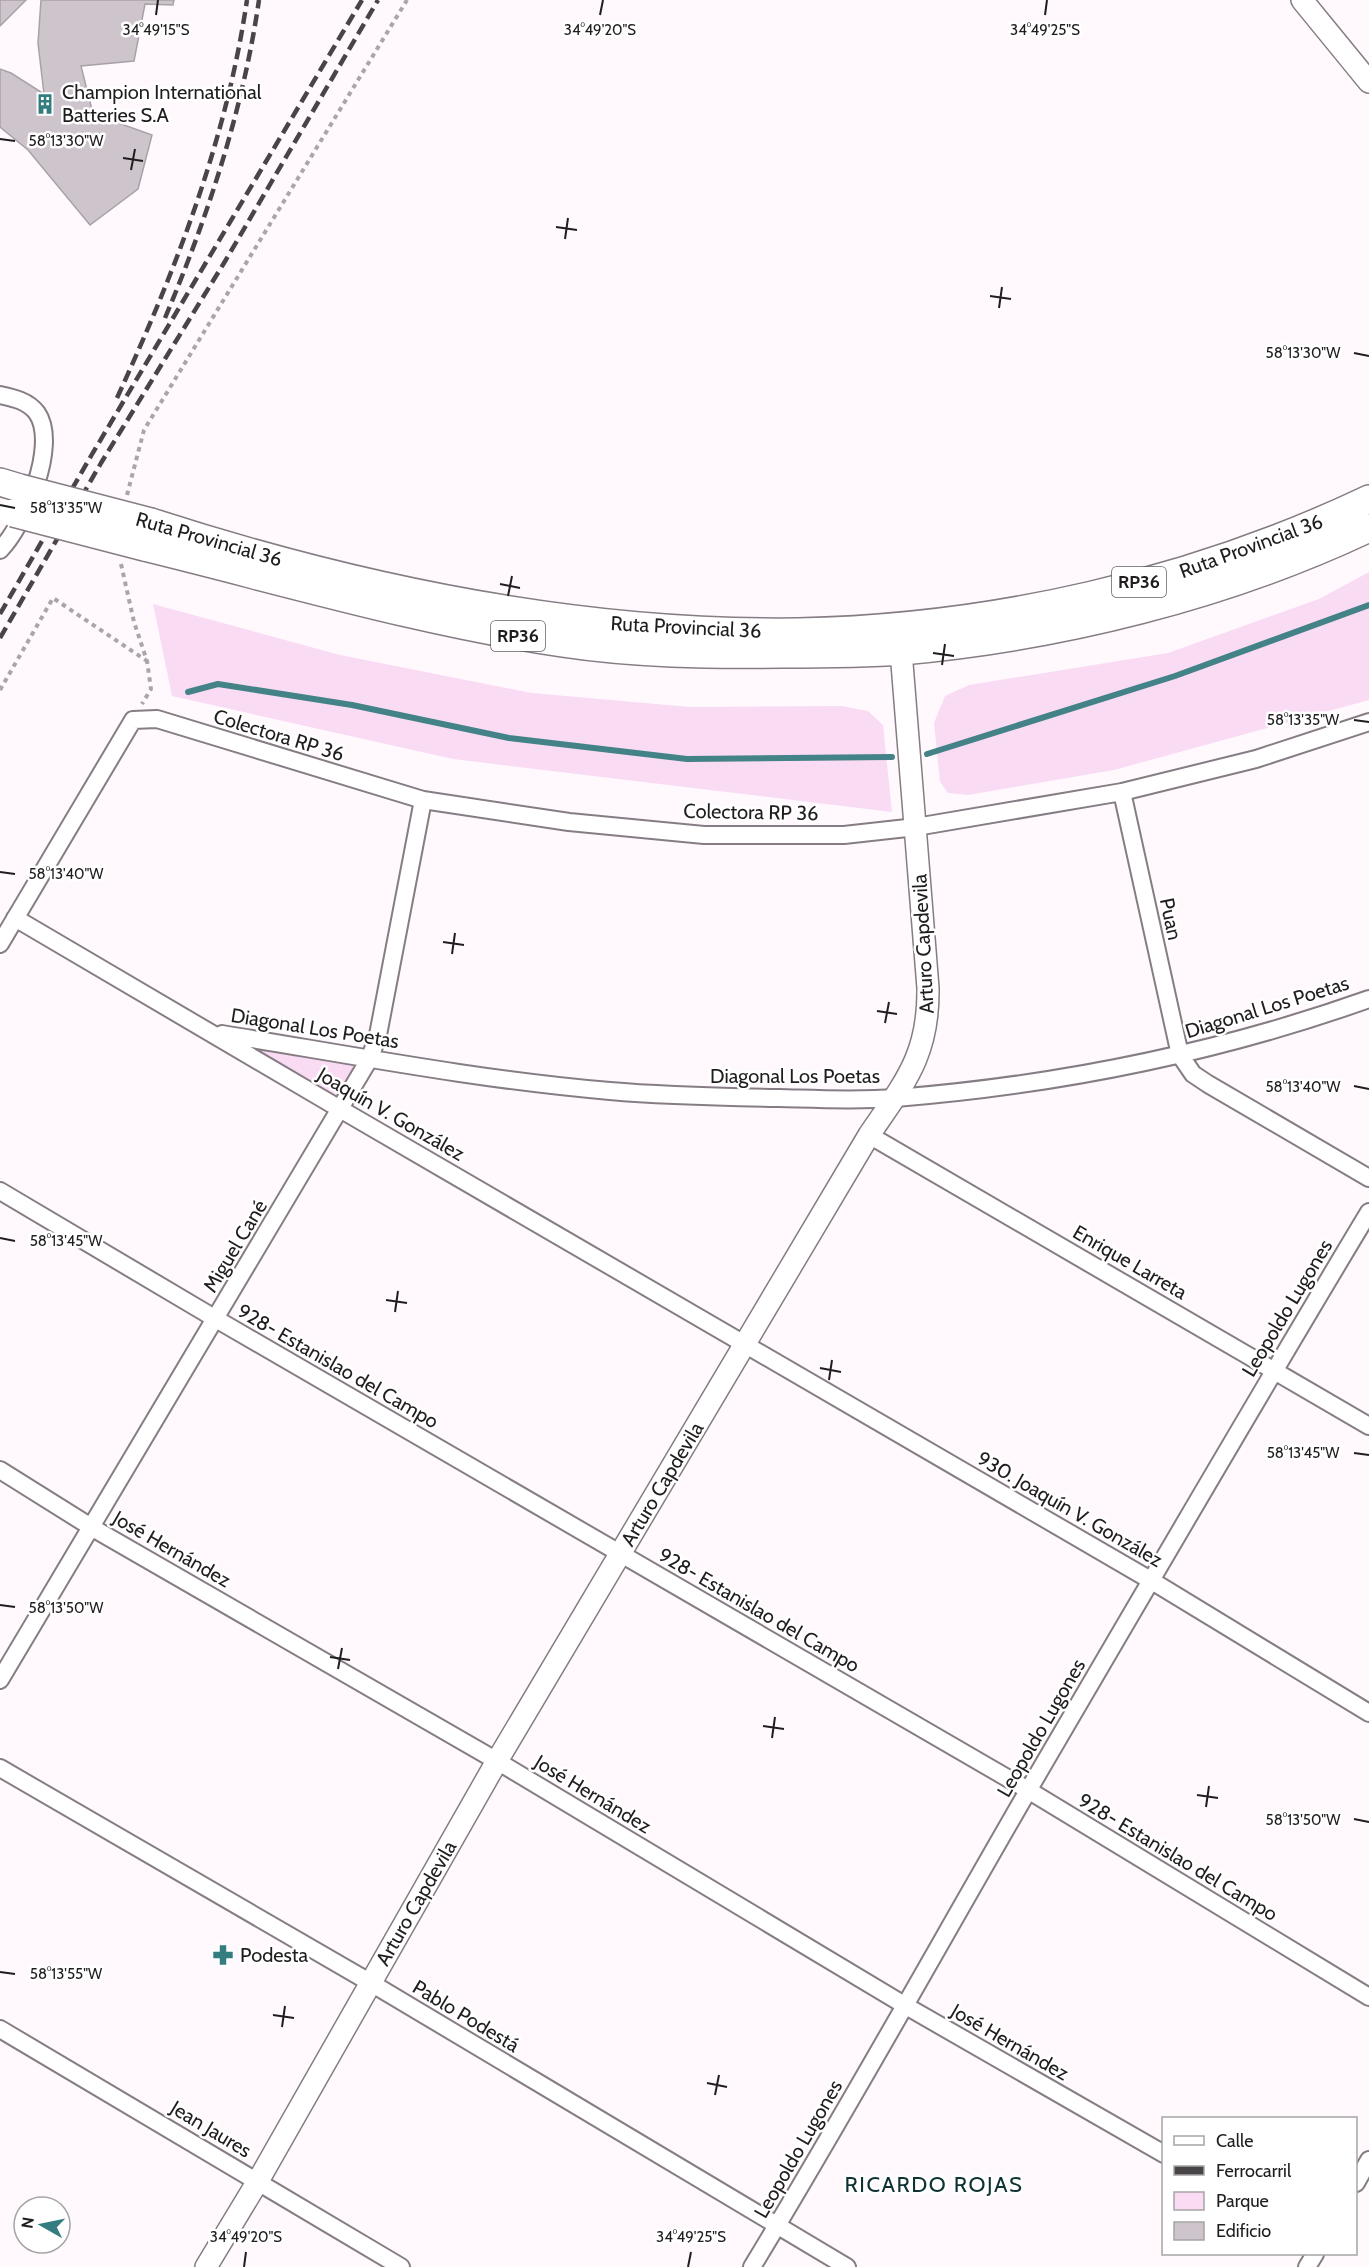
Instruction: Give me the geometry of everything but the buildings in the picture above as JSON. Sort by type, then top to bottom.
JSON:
[{"type":"main road","points":[[1172,574],[1229,538],[1298,513],[1369,480]]},
{"type":"main road","name":"Ruta Provincial 36","points":[[8,498],[138,542],[407,614],[564,643],[681,654],[901,651],[1020,635],[1098,620],[1241,579],[1369,528]]},
{"type":"main road","name":"Ruta Provincial 36","points":[[138,542],[199,538],[430,596],[525,613],[702,630],[796,632],[908,625],[1045,605],[1172,574],[1251,549],[1369,499]]},
{"type":"main road","points":[[1333,544],[1369,537]]},
{"type":"street","points":[[1302,0],[1369,82]]},
{"type":"street","points":[[0,395],[23,402],[37,414],[43,430],[44,446],[39,474],[28,503],[17,528],[0,550]]},
{"type":"street","name":"Arturo Capdevila","points":[[206,2267],[258,2181],[497,1761],[869,1135],[914,1066],[921,1048],[928,1007],[901,651]]},
{"type":"street","name":"Colectora RP 36","points":[[133,720],[157,719],[423,800],[569,822],[704,835],[844,835],[916,827],[1122,792],[1256,759],[1369,722]]},
{"type":"street","points":[[0,944],[133,720]]},
{"type":"street","name":"Puan","points":[[1122,792],[1180,1055]]},
{"type":"street","name":"Miguel Cané","points":[[0,1680],[370,1058],[378,1035],[423,800]]},
{"type":"street","name":"Joaquín V. González","points":[[15,918],[340,1110],[746,1345]]},
{"type":"street","name":"Diagonal Los Poetas","points":[[213,1033],[514,1080],[619,1092],[697,1097],[849,1100],[894,1098],[1040,1082],[1180,1055],[1369,999]]},
{"type":"street","points":[[1180,1055],[1193,1074],[1208,1084],[1369,1178]]},
{"type":"street","name":"Enrique Larreta","points":[[869,1135],[1369,1426]]},
{"type":"street","name":"928- Estanislao del Campo","points":[[0,1191],[216,1319],[1028,1790],[1369,1997]]},
{"type":"street","name":"Leopoldo Lugones","points":[[752,2267],[906,2006],[1028,1790],[1369,1212]]},
{"type":"street","name":"930. Joaquín V. González","points":[[746,1345],[1152,1581],[1369,1713]]},
{"type":"street","name":"José Hernández","points":[[0,1470],[91,1527],[497,1761],[906,2006],[1162,2153]]},
{"type":"street","name":"Pablo Podestá","points":[[0,1768],[371,1983],[847,2267]]},
{"type":"street","name":"Jean Jaures","points":[[0,2029],[401,2267]]},
{"type":"street","points":[[1357,2181],[1369,2160]]},
{"type":"path","points":[[126,500],[144,430],[407,0]]},
{"type":"path","points":[[133,720],[151,689],[147,661],[124,581],[138,542]]},
{"type":"path","points":[[0,690],[53,598],[147,661]]},
{"type":"green space","points":[[1369,572],[1369,700],[1114,770],[968,795],[948,793],[940,782],[934,723],[945,696],[969,685],[1168,653],[1319,599]]},
{"type":"green space","points":[[153,604],[340,655],[532,693],[690,707],[842,706],[868,711],[883,725],[892,812],[453,759],[172,696]]},
{"type":"green space","points":[[232,1040],[355,1064],[338,1102]]},
{"type":"waterway","points":[[927,754],[1175,676],[1369,605]]},
{"type":"waterway","points":[[188,692],[218,684],[352,705],[509,738],[687,759],[892,757]]},
{"type":"railway","points":[[117,398],[179,253],[196,204],[226,104],[247,0]]},
{"type":"railway","points":[[165,318],[196,241],[234,122],[259,0]]},
{"type":"railway","points":[[0,614],[91,456],[362,0]]},
{"type":"railway","points":[[0,638],[101,463],[224,263],[378,0]]},
{"type":"place","name":"Champion International Batteries S.A","points":[[45,104]]},
{"type":"place","name":"Podesta","points":[[223,1955]]},
{"type":"district","name":"RICARDO ROJAS","points":[[934,2184]]}]
